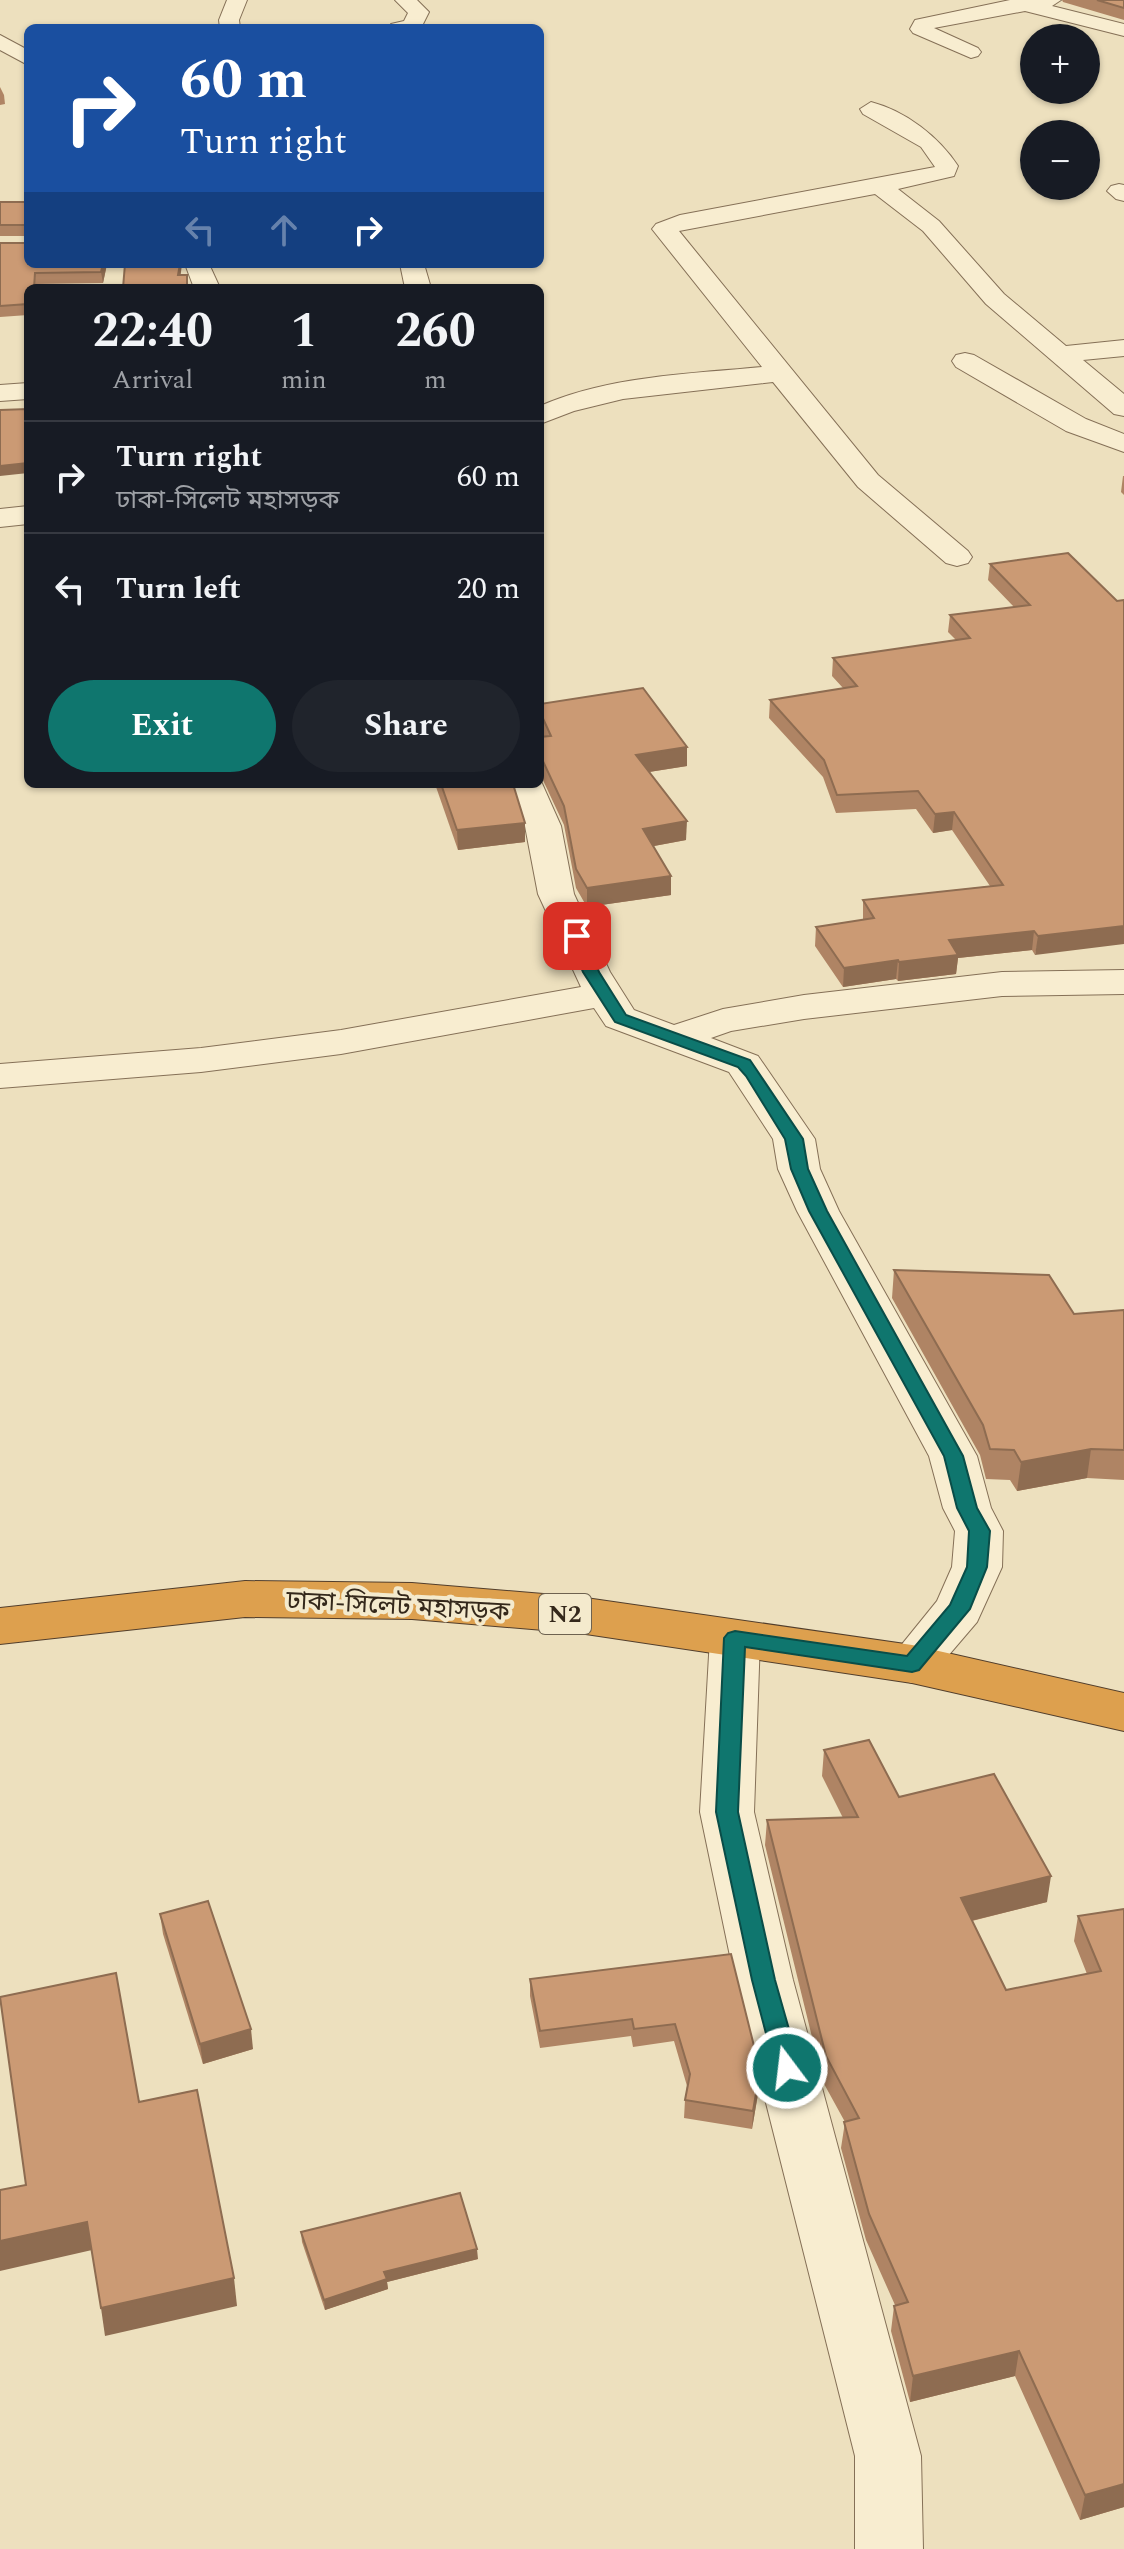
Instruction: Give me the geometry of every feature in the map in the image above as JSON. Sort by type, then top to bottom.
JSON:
[{"type":"highway","name":"ঢাকা-সিলেট মহাসড়ক","points":[[0,1626],[245,1599],[412,1601],[579,1615],[912,1664],[1124,1712]]},
{"type":"street","points":[[230,24],[237,0]]},
{"type":"street","points":[[405,0],[419,12],[413,24]]},
{"type":"street","points":[[971,52],[929,35],[920,29],[922,24],[1015,2],[1051,0]]},
{"type":"street","points":[[1015,2],[1124,30]]},
{"type":"street","points":[[0,41],[24,56]]},
{"type":"street","points":[[0,65],[24,67]]},
{"type":"street","points":[[871,109],[929,142],[947,166],[946,171],[680,222],[664,229],[868,481],[957,557]]},
{"type":"street","points":[[880,186],[931,226],[995,299],[1124,408]]},
{"type":"street","points":[[1063,354],[1124,348]]},
{"type":"street","points":[[965,361],[1076,425],[1124,444]]},
{"type":"street","points":[[544,414],[564,403],[622,392],[779,373]]},
{"type":"street","points":[[0,393],[24,391]]},
{"type":"street","points":[[0,518],[24,515]]},
{"type":"street","points":[[528,788],[543,826],[556,894],[591,972],[620,1018],[744,1064],[753,1074],[794,1139],[799,1169],[818,1211],[953,1456],[967,1508],[979,1531],[977,1567],[959,1609],[912,1664]]},
{"type":"street","points":[[674,1038],[723,1021],[804,1007],[1002,984],[1124,982]]},
{"type":"street","points":[[0,1076],[201,1060],[326,1044],[605,994]]},
{"type":"street","points":[[735,1638],[727,1812],[764,1980],[888,2456],[889,2549]]},
{"type":"building","points":[[1097,0],[1124,0],[1124,8]]},
{"type":"building","points":[[0,202],[24,202],[24,225],[0,225]]},
{"type":"building","points":[[0,243],[24,243],[24,268],[102,268],[101,272],[35,273],[34,284],[24,284],[24,304],[0,306]]},
{"type":"building","points":[[125,268],[179,268],[178,275],[187,275],[187,284],[123,284]]},
{"type":"building","points":[[24,409],[24,463],[0,466],[0,410]]},
{"type":"building","points":[[1068,553],[1117,601],[1124,600],[1124,926],[1038,936],[1034,931],[949,940],[958,955],[844,968],[816,927],[874,918],[863,900],[1003,885],[954,812],[935,814],[918,791],[837,795],[824,760],[770,700],[857,686],[833,658],[970,638],[950,615],[1030,605],[990,564]]},
{"type":"building","points":[[643,688],[687,747],[636,755],[687,821],[643,829],[671,876],[587,888],[576,869],[564,806],[544,763],[544,737],[551,736],[544,721],[544,703]]},
{"type":"building","points":[[442,788],[514,788],[525,823],[457,830]]},
{"type":"building","points":[[894,1270],[1049,1275],[1074,1314],[1124,1310],[1124,1450],[1091,1449],[1021,1462],[1014,1450],[990,1449],[983,1425]]},
{"type":"building","points":[[869,1740],[899,1797],[994,1774],[1051,1876],[961,1898],[1006,1990],[1101,1971],[1078,1916],[1124,1909],[1124,2484],[1085,2495],[1019,2351],[913,2376],[894,2306],[908,2302],[869,2214],[844,2122],[859,2118],[826,2056],[767,1820],[858,1817],[824,1750]]},
{"type":"building","points":[[208,1901],[251,2029],[200,2044],[160,1914]]},
{"type":"building","points":[[731,1954],[760,2070],[753,2111],[685,2100],[690,2074],[675,2024],[634,2029],[632,2019],[540,2031],[530,1979]]},
{"type":"building","points":[[116,1973],[139,2102],[197,2090],[234,2278],[101,2308],[87,2222],[0,2241],[0,2190],[26,2185],[0,1997]]},
{"type":"building","points":[[460,2193],[477,2249],[384,2272],[387,2279],[324,2300],[301,2232]]},
{"type":"route","points":[[577,936],[591,972],[620,1018],[744,1064],[753,1074],[794,1139],[799,1169],[818,1211],[953,1456],[967,1508],[979,1531],[977,1567],[959,1609],[912,1664],[735,1638],[727,1812],[787,2068]]}]
